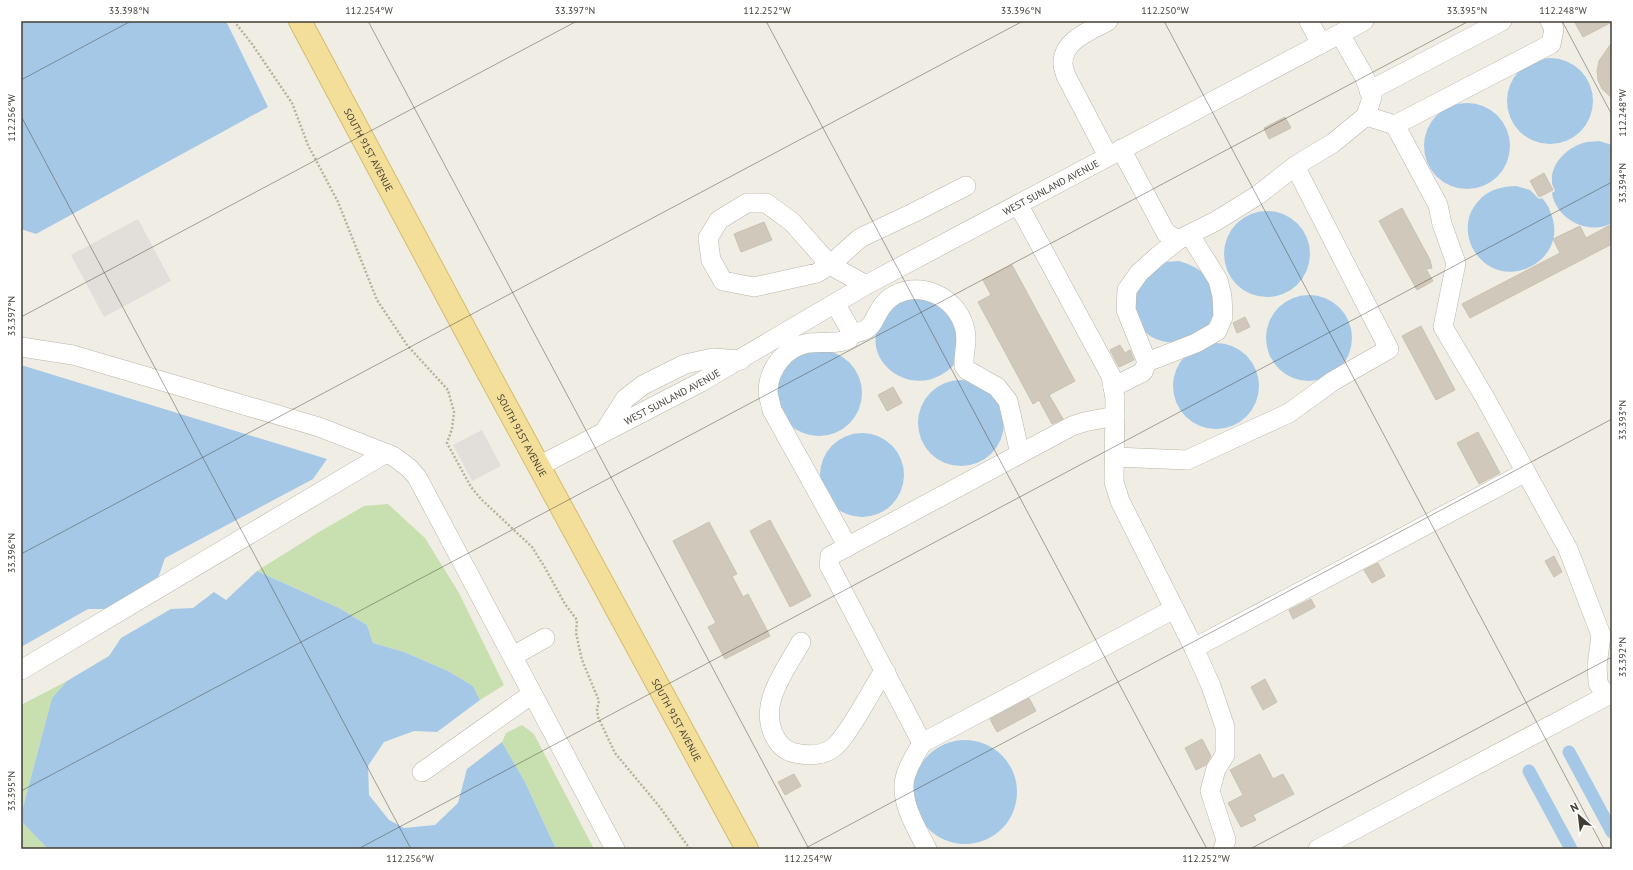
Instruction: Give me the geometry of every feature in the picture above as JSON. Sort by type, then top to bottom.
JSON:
[{"type":"main road","name":"SOUTH 91ST AVENUE","points":[[300,21],[747,849]]},
{"type":"street","points":[[1108,21],[1080,35],[1072,43],[1066,52],[1063,63],[1066,76],[1166,233],[1184,238],[1218,280],[1222,296],[1223,317],[1217,331],[1196,343],[1147,362]]},
{"type":"street","points":[[1309,21],[1320,44]]},
{"type":"street","name":"WEST SUNLAND AVENUE","points":[[539,466],[604,432],[627,432],[647,424],[686,404],[707,392],[741,360],[866,285],[1364,21]]},
{"type":"street","points":[[1369,90],[1502,21]]},
{"type":"street","points":[[1395,125],[1551,44],[1554,29],[1550,21]]},
{"type":"street","points":[[1113,387],[1143,372],[1147,362],[1126,310],[1127,290],[1139,273],[1158,256],[1184,238],[1216,221],[1258,194],[1295,166],[1333,143],[1366,116],[1372,97],[1364,76],[1340,34]]},
{"type":"street","points":[[1318,849],[1609,694],[1598,683],[1597,666],[1601,635],[1568,549],[1484,396],[1443,327],[1456,263],[1442,224],[1438,205],[1395,125],[1366,116]]},
{"type":"street","points":[[1115,457],[1187,460],[1289,413],[1333,381],[1388,349],[1295,166]]},
{"type":"street","points":[[866,285],[830,265],[792,222],[766,203],[747,203],[720,220],[708,238],[711,260],[723,281],[754,287],[817,273],[830,265],[860,238],[966,186]]},
{"type":"street","points":[[1018,204],[1111,376],[1115,398],[1114,482],[1120,501],[1194,648],[1211,686],[1225,727],[1225,754],[1216,769],[1210,792],[1226,840],[1223,849]]},
{"type":"street","points":[[852,333],[862,333],[868,329],[883,303],[898,294],[914,290],[923,290],[941,296],[957,311],[964,326],[967,343],[964,366],[967,370],[997,387],[1008,401],[1020,454]]},
{"type":"street","points":[[835,303],[852,333]]},
{"type":"street","points":[[848,546],[772,410],[768,392],[772,374],[779,360],[794,347],[810,343],[841,343],[849,339],[852,333]]},
{"type":"street","points":[[21,347],[73,355],[319,427],[393,456],[409,468],[417,477],[615,849]]},
{"type":"street","name":"WEST SUNLAND AVENUE","points":[[604,432],[625,399],[632,392],[685,364],[713,358],[741,360]]},
{"type":"street","points":[[922,743],[829,564],[830,556],[1072,426],[1115,416]]},
{"type":"street","points":[[21,670],[386,453]]},
{"type":"street","points":[[1194,648],[1526,472]]},
{"type":"street","points":[[927,849],[915,826],[906,803],[903,788],[909,767],[922,743],[1174,609]]},
{"type":"street","points":[[513,656],[545,638]]},
{"type":"street","points":[[801,642],[773,692],[768,712],[771,729],[778,743],[788,752],[813,755],[834,747],[845,734],[882,674],[886,672]]},
{"type":"street","points":[[422,772],[532,694]]},
{"type":"path","points":[[234,21],[252,44],[292,103],[308,145],[340,206],[377,300],[407,345],[448,390],[454,412],[452,429],[447,443],[472,487],[481,499],[532,547],[565,604],[577,620],[576,633],[582,660],[599,701],[597,709],[598,717],[615,753],[659,806],[690,849]]},
{"type":"shaded area","points":[[138,219],[171,281],[104,317],[71,255]]},
{"type":"shaded area","points":[[482,430],[501,466],[472,481],[453,445]]},
{"type":"green space","points":[[388,504],[425,538],[459,593],[504,685],[480,700],[473,686],[448,671],[404,652],[373,643],[367,625],[339,608],[257,571],[364,506]]},
{"type":"green space","points":[[67,681],[52,698],[21,815],[21,705]]},
{"type":"green space","points":[[522,725],[534,734],[594,849],[556,849],[525,782],[502,742],[506,733]]},
{"type":"green space","points":[[21,821],[48,849],[21,849]]},
{"type":"water","points":[[21,21],[226,21],[268,107],[36,234],[21,229]]},
{"type":"water","points":[[1550,58],[1566,61],[1574,65],[1586,77],[1590,85],[1593,101],[1590,117],[1586,125],[1574,137],[1566,141],[1550,144],[1534,141],[1526,137],[1514,125],[1510,117],[1507,101],[1510,85],[1514,77],[1526,65],[1534,61]]},
{"type":"water","points":[[1467,103],[1483,106],[1491,110],[1503,122],[1507,130],[1510,146],[1507,162],[1503,170],[1491,182],[1483,186],[1467,189],[1451,186],[1443,182],[1431,170],[1427,162],[1424,146],[1427,130],[1431,122],[1443,110],[1451,106]]},
{"type":"water","points":[[1599,141],[1612,145],[1612,223],[1603,227],[1584,226],[1574,223],[1560,210],[1552,193],[1555,191],[1552,183],[1552,175],[1557,163],[1571,149],[1585,142]]},
{"type":"water","points":[[1516,186],[1530,190],[1539,199],[1542,198],[1548,206],[1554,229],[1551,245],[1542,258],[1529,267],[1514,271],[1498,270],[1484,262],[1472,247],[1468,234],[1468,221],[1475,205],[1485,195],[1495,189]]},
{"type":"water","points":[[1267,211],[1283,214],[1291,218],[1303,230],[1307,238],[1310,254],[1307,270],[1303,278],[1291,290],[1283,294],[1267,297],[1251,294],[1243,290],[1231,278],[1227,270],[1224,254],[1227,238],[1231,230],[1243,218],[1251,214]]},
{"type":"water","points":[[1179,261],[1192,266],[1202,272],[1206,277],[1213,295],[1214,313],[1208,325],[1199,334],[1188,340],[1176,342],[1163,341],[1151,337],[1142,328],[1135,316],[1134,306],[1136,288],[1165,262]]},
{"type":"water","points":[[1309,295],[1325,298],[1333,302],[1345,314],[1349,322],[1352,338],[1349,354],[1345,362],[1333,374],[1325,378],[1309,381],[1293,378],[1285,374],[1273,362],[1269,354],[1266,338],[1269,322],[1273,314],[1285,302],[1293,298]]},
{"type":"water","points":[[924,296],[958,320],[957,355],[954,365],[941,375],[926,380],[912,380],[898,375],[887,367],[879,356],[876,344],[877,330],[895,303]]},
{"type":"water","points":[[1216,343],[1232,346],[1240,350],[1252,362],[1256,370],[1259,386],[1256,402],[1252,410],[1240,422],[1232,426],[1216,429],[1200,426],[1192,422],[1180,410],[1176,402],[1173,386],[1176,370],[1180,362],[1192,350],[1200,346]]},
{"type":"water","points":[[819,350],[827,351],[843,357],[855,369],[861,385],[861,401],[855,417],[843,429],[827,435],[819,436],[811,435],[795,429],[783,417],[777,401],[776,393],[777,385],[783,369],[795,357],[811,351]]},
{"type":"water","points":[[21,365],[327,459],[313,479],[165,558],[158,578],[105,609],[88,609],[21,647]]},
{"type":"water","points":[[961,380],[977,383],[985,387],[997,399],[1001,407],[1004,423],[1001,439],[997,447],[985,459],[977,463],[961,466],[945,463],[937,459],[925,447],[921,439],[918,423],[921,407],[925,399],[937,387],[945,383]]},
{"type":"water","points":[[854,433],[870,433],[886,440],[897,451],[904,467],[904,483],[901,491],[892,505],[886,510],[870,517],[854,517],[838,510],[827,499],[820,483],[820,467],[827,451],[838,440]]},
{"type":"water","points":[[257,571],[339,608],[367,625],[373,643],[404,652],[448,671],[473,686],[480,700],[437,732],[414,731],[384,742],[368,766],[369,795],[389,820],[404,828],[435,825],[458,803],[467,769],[502,742],[525,782],[556,849],[48,849],[21,821],[21,815],[52,698],[67,681],[109,656],[121,638],[171,609],[193,608],[214,592],[226,600]]},
{"type":"water","points":[[965,740],[985,744],[1002,755],[1013,772],[1017,792],[1013,812],[1002,829],[985,840],[965,844],[945,840],[928,829],[917,812],[913,792],[917,772],[928,755],[945,744]]},
{"type":"building","points":[[1574,21],[1612,21],[1612,22],[1583,37]]},
{"type":"building","points":[[1612,42],[1612,98],[1602,89],[1598,80],[1597,71],[1599,61]]},
{"type":"building","points":[[1285,117],[1291,128],[1269,139],[1264,128]]},
{"type":"building","points":[[1544,173],[1553,190],[1539,197],[1530,181]]},
{"type":"building","points":[[1402,208],[1430,260],[1432,268],[1426,269],[1433,281],[1417,290],[1379,221]]},
{"type":"building","points":[[764,222],[772,240],[741,252],[734,234]]},
{"type":"building","points":[[1612,224],[1612,244],[1470,318],[1462,304],[1560,253],[1553,239],[1580,226],[1586,238]]},
{"type":"building","points":[[1012,265],[1075,381],[1049,395],[1063,419],[1052,424],[1039,400],[1033,404],[978,302],[991,295],[983,280]]},
{"type":"building","points":[[1245,317],[1250,327],[1237,333],[1233,323]]},
{"type":"building","points":[[1421,326],[1455,390],[1436,400],[1402,336]]},
{"type":"building","points":[[1120,345],[1125,353],[1130,350],[1134,360],[1119,367],[1110,350]]},
{"type":"building","points":[[893,387],[902,403],[887,411],[878,395]]},
{"type":"building","points":[[1478,432],[1500,473],[1479,484],[1457,443]]},
{"type":"building","points":[[770,520],[811,596],[790,607],[750,531]]},
{"type":"building","points":[[709,522],[737,574],[732,576],[743,597],[748,594],[770,636],[725,659],[708,627],[716,623],[673,541]]},
{"type":"building","points":[[1554,556],[1562,572],[1554,577],[1545,561]]},
{"type":"building","points":[[1378,563],[1385,576],[1372,583],[1364,570]]},
{"type":"building","points":[[1311,599],[1315,607],[1293,619],[1289,610]]},
{"type":"building","points":[[1265,679],[1277,702],[1263,710],[1251,687]]},
{"type":"building","points":[[1029,698],[1036,711],[997,732],[990,719]]},
{"type":"building","points":[[1202,739],[1211,756],[1206,765],[1196,770],[1185,748]]},
{"type":"building","points":[[1260,754],[1273,779],[1283,774],[1294,794],[1253,815],[1256,820],[1241,827],[1228,803],[1243,795],[1230,770]]},
{"type":"building","points":[[794,774],[801,786],[785,795],[778,782]]},
{"type":"waterway","points":[[1569,752],[1612,832]]},
{"type":"waterway","points":[[1529,771],[1571,849]]}]
